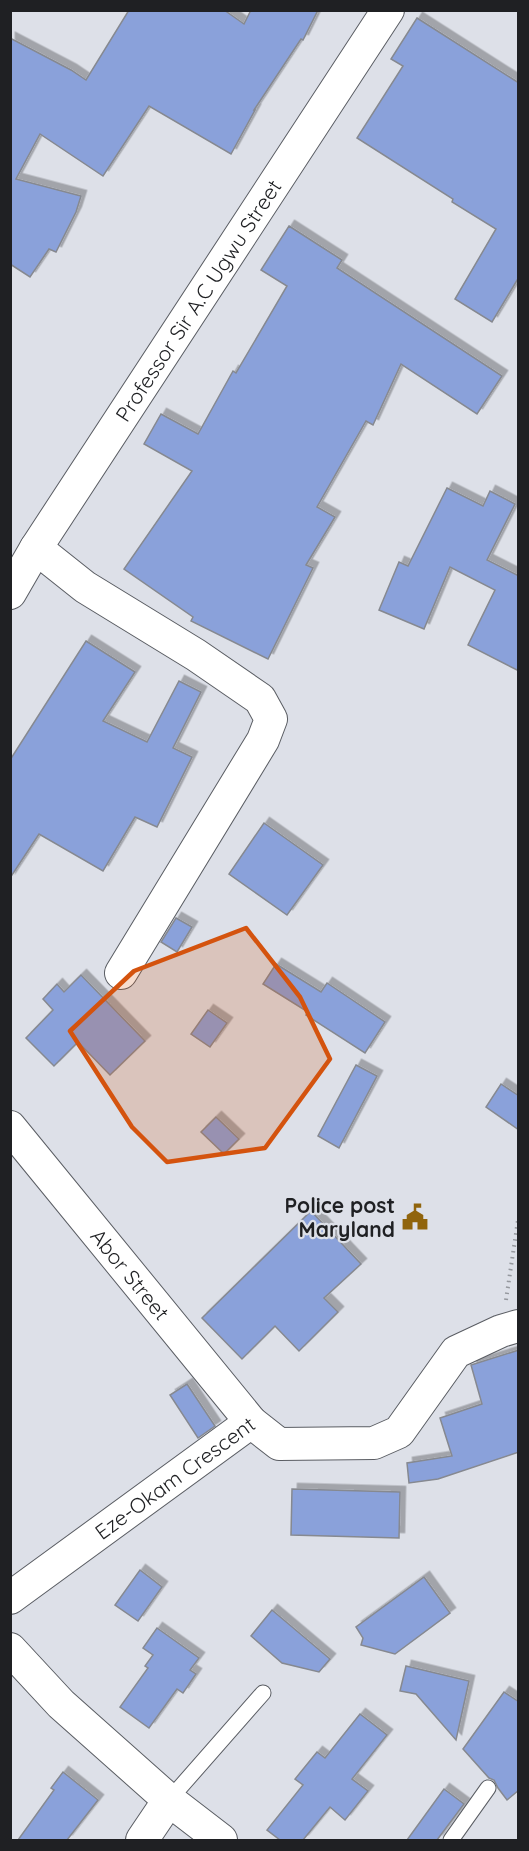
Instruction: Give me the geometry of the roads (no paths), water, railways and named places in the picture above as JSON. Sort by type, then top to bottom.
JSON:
[{"type":"street","name":"Professor Sir A.C Ugwu Street","points":[[10,593],[36,548],[388,10]]},
{"type":"street","points":[[36,548],[85,588],[196,655],[260,699],[271,719],[263,740],[121,973]]},
{"type":"street","name":"Abor Street","points":[[10,1127],[251,1422]]},
{"type":"street","name":"Eze-Okam Crescent","points":[[10,1598],[251,1422],[279,1444],[374,1443],[399,1432],[456,1352],[510,1328]]},
{"type":"street","points":[[10,1649],[61,1704],[169,1800],[221,1840]]},
{"type":"street","points":[[142,1840],[169,1800]]},
{"type":"lane","points":[[169,1800],[263,1693]]},
{"type":"lane","points":[[451,1840],[488,1788]]},
{"type":"place","name":"Police post Maryland","points":[[415,1217]]}]
